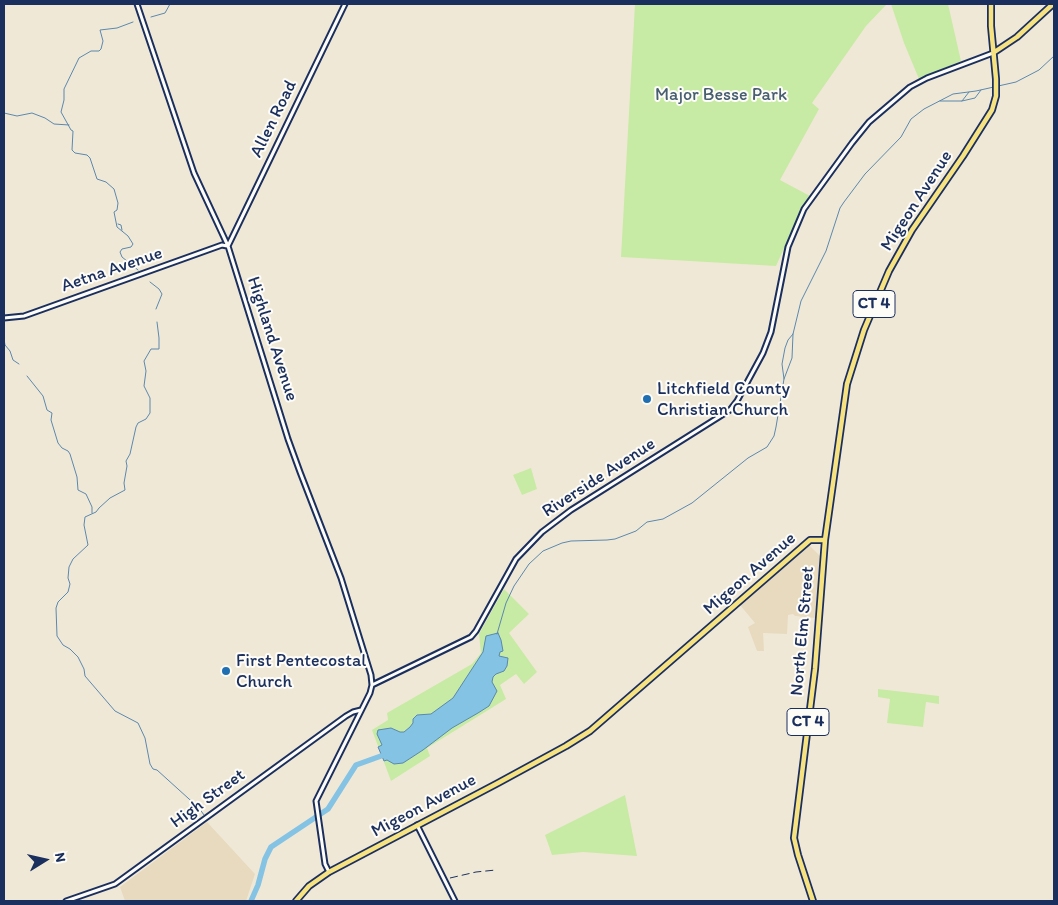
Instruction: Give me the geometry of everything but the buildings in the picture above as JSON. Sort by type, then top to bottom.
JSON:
[{"type":"main road","name":"CT 4","points":[[992,4],[993,53]]},
{"type":"main road","points":[[993,53],[1017,37],[1053,4]]},
{"type":"main road","name":"Migeon Avenue","points":[[296,901],[309,886],[329,872],[566,746],[590,731],[810,540],[825,540],[847,384],[864,330],[880,289],[912,230],[988,118],[996,96],[993,53]]},
{"type":"main road","name":"North Elm Street","points":[[813,901],[794,838],[815,669],[825,540]]},
{"type":"street","name":"Highland Avenue","points":[[137,4],[194,173],[228,246],[297,464],[344,586],[366,655],[372,685]]},
{"type":"street","name":"Allen Road","points":[[228,246],[345,4]]},
{"type":"street","name":"Riverside Avenue","points":[[372,685],[471,637],[516,560],[542,532],[571,510],[730,410],[737,401],[763,352],[771,332],[788,247],[804,209],[847,150],[869,122],[910,87],[927,78],[993,53]]},
{"type":"street","name":"Aetna Avenue","points":[[4,318],[24,316],[222,245],[228,246]]},
{"type":"street","points":[[329,872],[325,864],[316,801],[370,694],[372,685]]},
{"type":"street","name":"High Street","points":[[66,901],[115,884],[346,716],[361,710]]},
{"type":"street","points":[[417,825],[455,901]]},
{"type":"shaded area","points":[[809,545],[820,556],[815,618],[795,616],[793,614],[788,615],[787,634],[763,633],[764,651],[757,651],[748,627],[755,623],[740,605]]},
{"type":"shaded area","points":[[207,822],[255,874],[246,901],[125,901],[120,887]]},
{"type":"green space","name":"Major Besse Park","points":[[635,4],[887,4],[866,26],[812,103],[819,109],[780,180],[810,196],[804,204],[776,266],[621,257]]},
{"type":"green space","points":[[891,4],[948,4],[961,61],[919,79]]},
{"type":"green space","points":[[531,468],[537,489],[522,495],[513,475]]},
{"type":"green space","points":[[504,589],[529,614],[509,633],[537,672],[524,684],[516,674],[500,685],[506,699],[427,748],[430,756],[391,781],[372,730],[388,720],[387,713],[472,664],[481,653],[479,634]]},
{"type":"green space","points":[[878,689],[939,696],[939,704],[926,702],[923,727],[887,723],[890,699],[878,697]]},
{"type":"green space","points":[[625,795],[637,856],[583,852],[552,855],[545,835]]},
{"type":"water","points":[[498,633],[503,651],[500,652],[499,656],[508,658],[504,671],[493,677],[492,682],[497,691],[489,706],[452,728],[403,763],[394,764],[387,760],[384,761],[378,747],[382,745],[377,734],[378,730],[391,728],[404,732],[410,727],[417,715],[431,714],[453,698],[483,652],[486,636]]},
{"type":"waterway","points":[[151,17],[165,13],[170,4]]},
{"type":"waterway","points":[[133,22],[117,28],[100,30],[103,41],[101,49],[99,51],[91,51],[79,58],[64,89],[61,112],[73,131],[72,150],[75,153],[87,155],[90,158],[97,179],[106,182],[114,189],[118,203],[117,210],[114,212],[117,227],[128,236],[133,244],[131,247],[122,249],[120,252],[122,257],[138,270]]},
{"type":"waterway","points":[[497,634],[506,603],[514,586],[529,564],[543,551],[571,541],[615,539],[636,531],[647,522],[663,519],[692,503],[748,458],[767,447],[774,436],[776,427],[784,379],[782,364],[785,348],[793,334],[801,301],[826,251],[840,208],[844,202],[865,174],[901,137],[911,119],[924,109],[953,94],[1016,82],[1039,70],[1054,56]]},
{"type":"waterway","points":[[962,101],[975,98],[981,90]]},
{"type":"waterway","points":[[940,101],[962,101],[969,92]]},
{"type":"waterway","points":[[4,113],[17,116],[32,113],[54,124],[69,125]]},
{"type":"waterway","points":[[118,224],[121,225],[122,230]]},
{"type":"waterway","points":[[150,282],[162,294],[156,309]]},
{"type":"waterway","points":[[157,322],[159,349],[151,349],[144,361],[146,371],[144,386],[150,398],[150,413],[136,427],[130,454],[126,461],[125,490],[110,498],[96,512],[85,517],[84,525],[88,545],[73,559],[69,567],[68,578],[70,584],[68,592],[58,602],[56,608],[57,636],[63,645],[78,657],[85,676],[115,711],[138,723],[145,738],[150,764],[153,769],[157,770],[199,808],[204,815]]},
{"type":"waterway","points":[[784,379],[792,358],[793,334]]},
{"type":"waterway","points":[[4,339],[13,360],[19,364]]},
{"type":"waterway","points":[[27,376],[43,396],[47,410],[52,413],[51,420],[58,443],[70,454],[77,477],[78,490],[86,494],[92,507],[92,513]]},
{"type":"waterway","points":[[251,901],[271,847],[328,809],[356,765],[381,756]]},
{"type":"railway","points":[[450,878],[496,870]]},
{"type":"place","name":"Litchfield County Christian Church","points":[[647,399]]},
{"type":"place","name":"First Pentecostal Church","points":[[226,671]]}]
